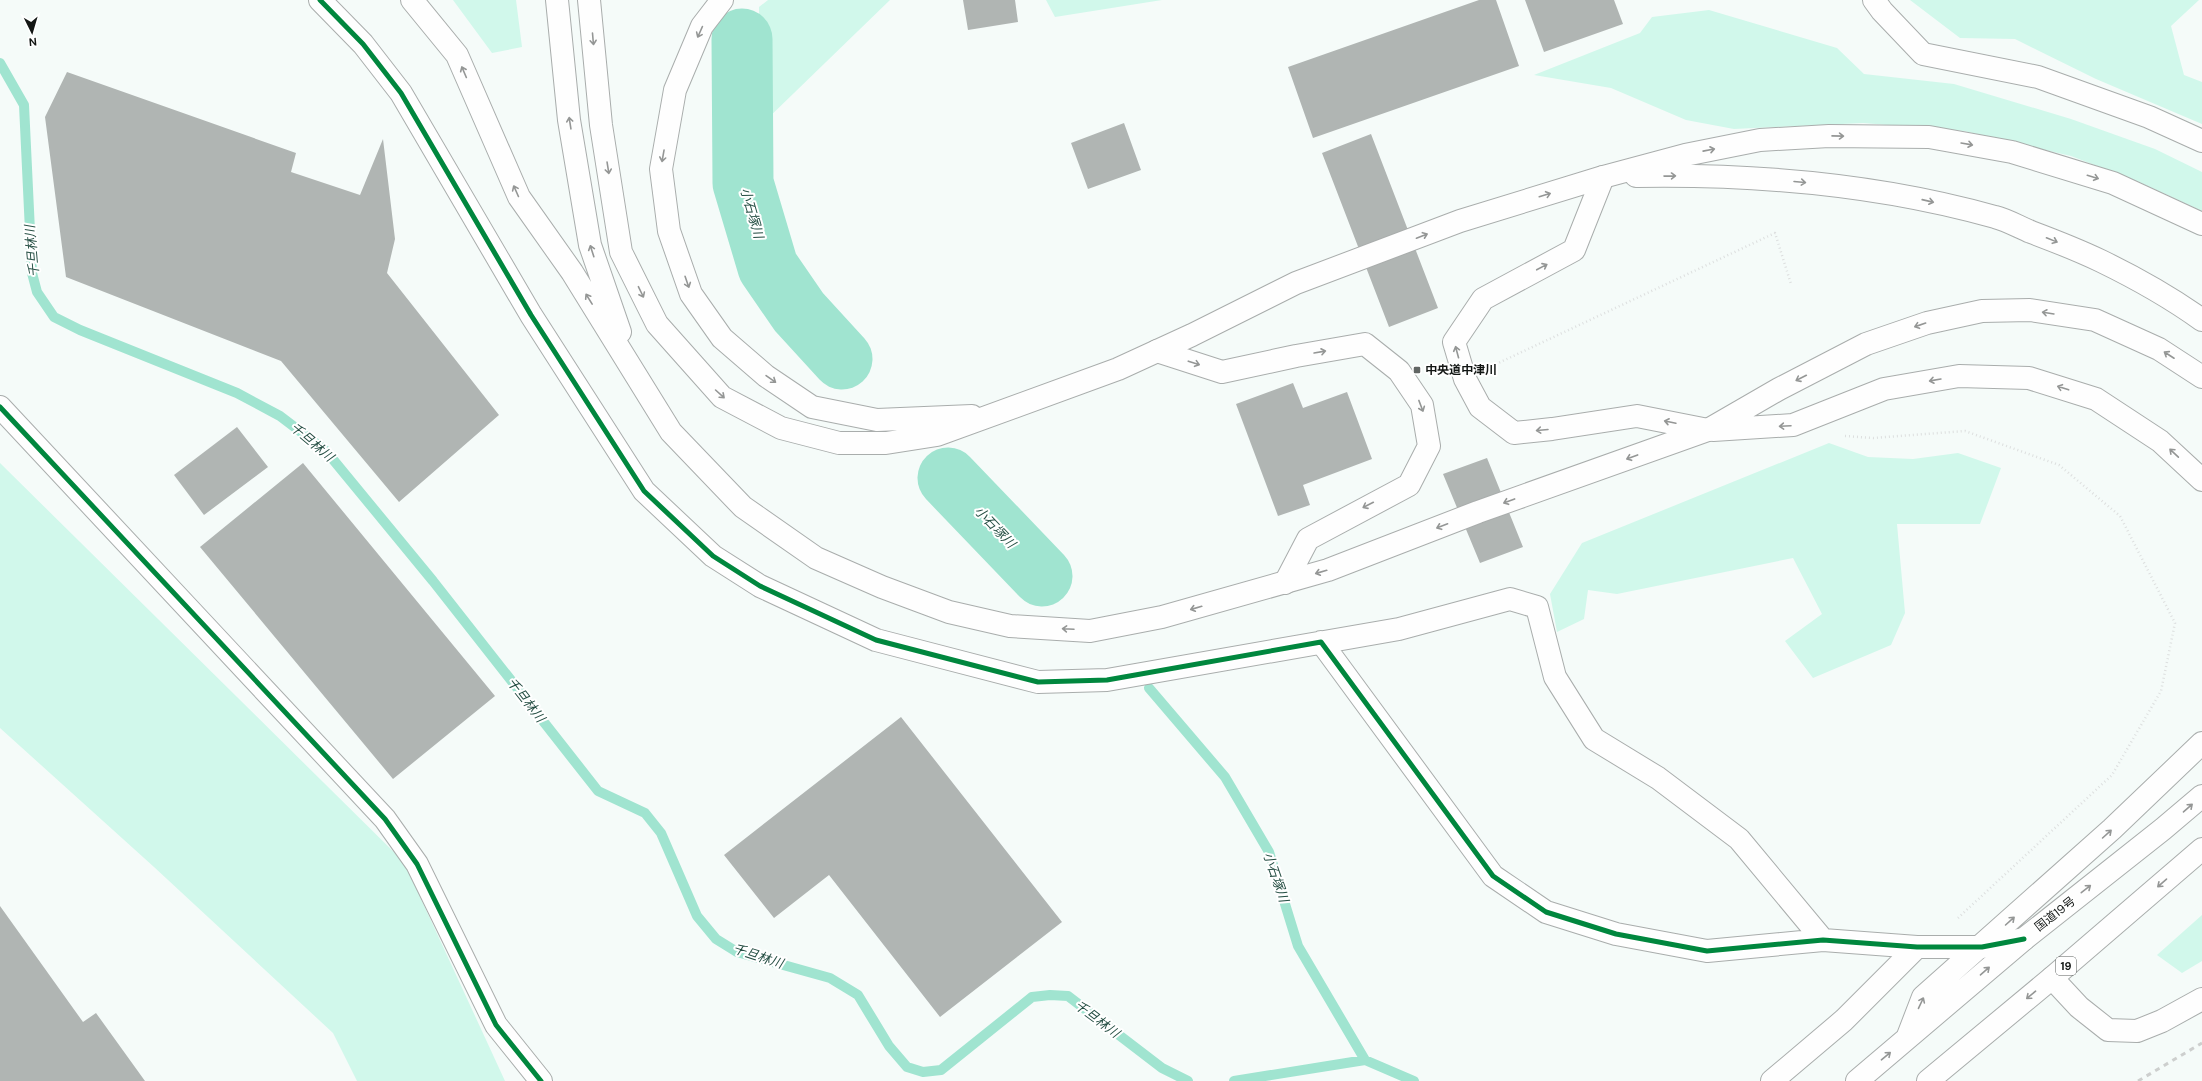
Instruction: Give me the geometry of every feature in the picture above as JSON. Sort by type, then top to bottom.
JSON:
[{"type":"main road","points":[[320,0],[363,44],[401,93],[531,315],[644,491],[713,556],[760,586],[876,640],[1038,682],[1107,680],[1321,642],[1399,630],[1510,599],[1537,607],[1555,676],[1594,740],[1658,778],[1739,839],[1823,940]]},
{"type":"main road","points":[[412,0],[457,55],[518,197],[572,272],[671,432],[742,507],[816,558],[882,588],[948,612],[1010,626],[1090,631],[1162,617],[1328,570],[1478,512],[1708,430],[1779,389],[1866,344],[1927,323],[1982,311],[2030,310],[2095,320],[2159,349],[2202,377]]},
{"type":"main road","points":[[557,0],[569,120],[590,245],[631,368]]},
{"type":"main road","points":[[589,0],[600,125],[621,252],[657,324],[722,397],[781,428],[839,443],[886,443],[937,435],[1118,369],[1296,282],[1460,221],[1603,177],[1684,155],[1760,140],[1829,136],[1929,137],[2012,152],[2113,184],[2202,224]]},
{"type":"main road","points":[[722,0],[702,26],[675,90],[661,169],[669,231],[691,294],[722,338],[766,376],[812,407],[877,420],[994,415]]},
{"type":"main road","points":[[1874,0],[1882,11],[1923,54],[2038,77],[2148,117],[2202,141]]},
{"type":"main road","points":[[1603,177],[1691,175],[1771,179],[1848,186],[1939,203],[1996,217],[2078,251],[2137,279],[2180,304],[2202,320]]},
{"type":"main road","points":[[1603,177],[1574,250],[1483,299],[1454,342],[1464,379],[1480,407],[1514,433],[1552,429],[1637,416],[1708,430],[1793,425],[1884,388],[1952,377],[2029,378],[2096,399],[2160,441],[2202,480]]},
{"type":"main road","points":[[1157,351],[1222,372],[1296,356],[1365,344],[1399,371],[1422,405],[1429,446],[1409,485],[1308,539],[1285,583]]},
{"type":"main road","points":[[0,407],[385,819],[417,864],[496,1025],[541,1081]]},
{"type":"main road","points":[[1321,642],[1493,876],[1546,912],[1616,934],[1707,951],[1823,940],[1925,947],[1982,947],[2024,939]]},
{"type":"main road","points":[[1906,1039],[1923,997],[1982,947],[2106,834],[2202,743]]},
{"type":"main road","name":"国道19号","points":[[1857,1081],[2024,939],[2163,829],[2202,796]]},
{"type":"main road","name":"19","points":[[1928,1081],[2052,978],[2202,849]]},
{"type":"main road","points":[[2179,868],[2202,854]]},
{"type":"main road","points":[[1772,1081],[1844,1020],[1925,947]]},
{"type":"main road","points":[[2052,978],[2079,1007],[2108,1030],[2137,1031],[2162,1021],[2202,999]]},
{"type":"path","points":[[1464,379],[1775,233],[1791,284]]},
{"type":"path","points":[[1842,436],[1873,438],[1965,431],[2059,465],[2120,516],[2175,623],[2161,691],[2112,775],[1925,947]]},
{"type":"green space","points":[[453,0],[516,0],[522,47],[492,53]]},
{"type":"green space","points":[[768,0],[890,0],[760,126],[759,7]]},
{"type":"green space","points":[[1046,0],[1162,0],[1055,17]]},
{"type":"green space","points":[[1910,0],[2199,0],[2171,26],[2184,75],[2202,82],[2202,124],[2096,79],[2015,39],[1960,38]]},
{"type":"green space","points":[[1709,10],[1837,48],[1864,74],[1954,84],[2071,119],[2155,149],[2202,172],[2202,211],[2139,182],[2071,156],[1964,131],[1863,123],[1734,129],[1686,120],[1611,88],[1534,75],[1640,33],[1652,17]]},
{"type":"green space","points":[[1829,443],[1868,457],[1913,459],[1958,453],[2001,468],[1980,524],[1897,524],[1905,613],[1891,645],[1813,678],[1785,641],[1822,614],[1793,558],[1617,594],[1588,590],[1584,619],[1557,632],[1550,594],[1582,543]]},
{"type":"green space","points":[[0,463],[404,862],[505,1081],[357,1081],[333,1033],[154,867],[0,728]]},
{"type":"green space","points":[[2202,915],[2202,961],[2182,973],[2157,955]]},
{"type":"building","points":[[963,0],[1015,0],[1018,22],[968,30]]},
{"type":"building","points":[[1479,0],[1496,0],[1519,66],[1313,138],[1288,67]]},
{"type":"building","points":[[1525,0],[1614,0],[1623,24],[1544,52]]},
{"type":"building","points":[[67,72],[296,153],[291,172],[360,195],[383,139],[395,239],[387,273],[499,415],[399,502],[281,361],[66,277],[45,117]]},
{"type":"building","points":[[1124,123],[1141,170],[1088,189],[1071,143]]},
{"type":"building","points":[[1371,134],[1438,308],[1389,327],[1322,153]]},
{"type":"building","points":[[1293,383],[1303,408],[1347,392],[1372,459],[1303,485],[1310,505],[1278,516],[1236,404]]},
{"type":"building","points":[[237,427],[268,467],[204,515],[174,475]]},
{"type":"building","points":[[1487,458],[1523,547],[1480,563],[1443,474]]},
{"type":"building","points":[[303,463],[495,696],[393,779],[200,547]]},
{"type":"building","points":[[901,717],[1062,922],[940,1017],[829,875],[774,918],[724,855]]},
{"type":"building","points":[[0,906],[83,1022],[96,1013],[145,1081],[0,1081]]},
{"type":"waterway","name":"小石塚川","points":[[742,39],[743,183],[768,267],[799,312],[842,359]]},
{"type":"waterway","name":"千旦林川","points":[[0,63],[24,105],[32,273],[37,292],[54,317],[80,330],[237,393],[280,416],[326,451],[433,581],[598,791],[645,813],[661,833],[697,916],[716,939],[737,952],[830,978],[858,995],[889,1046],[907,1067],[923,1072],[941,1070],[1032,997],[1050,995],[1068,996],[1162,1068],[1188,1081]]},
{"type":"waterway","name":"小石塚川","points":[[948,478],[1042,576]]},
{"type":"waterway","name":"小石塚川","points":[[1149,688],[1225,777],[1269,852],[1298,946],[1365,1060]]},
{"type":"waterway","name":"千旦林川","points":[[1234,1081],[1365,1060],[1414,1081]]},
{"type":"railway","points":[[2138,1081],[2202,1043]]},
{"type":"cycle path","points":[[320,0],[363,44],[401,93],[531,315],[644,491],[713,556],[760,586],[876,640],[1038,682],[1107,680],[1321,642],[1493,876],[1546,912],[1616,934],[1707,951],[1823,940],[1917,947],[1982,947],[2024,939]]},
{"type":"cycle path","points":[[0,407],[385,819],[417,864],[496,1025],[541,1081]]},
{"type":"place","name":"中央道中津川","points":[[1417,370]]}]
